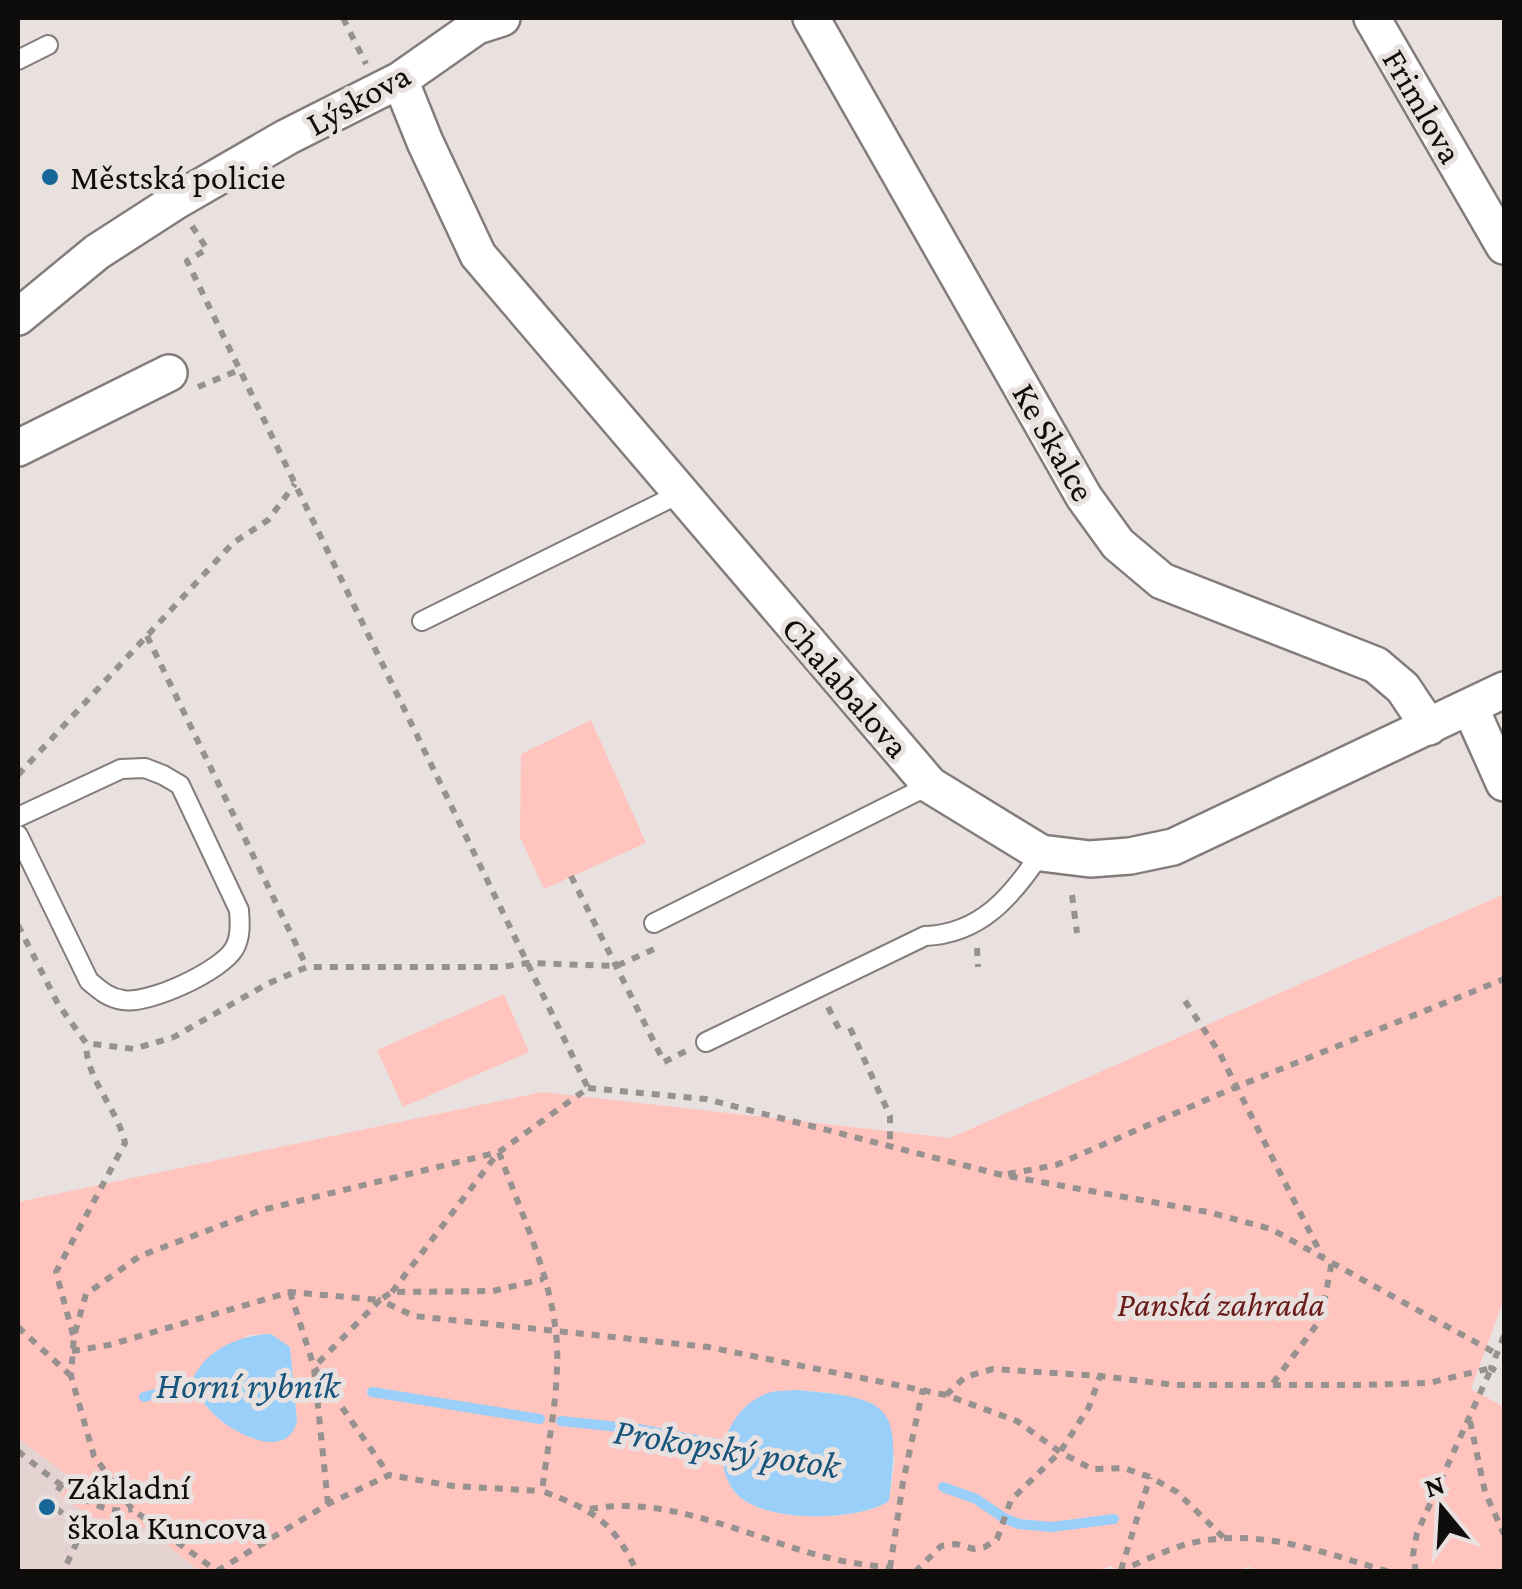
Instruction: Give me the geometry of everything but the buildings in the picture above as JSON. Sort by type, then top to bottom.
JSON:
[{"type":"street","name":"Lýskova","points":[[18,317],[97,252],[176,201],[287,137],[400,80],[477,26],[502,18]]},
{"type":"street","name":"Ke Skalce","points":[[811,18],[1084,497],[1118,544],[1162,581],[1376,665],[1403,688],[1429,727]]},
{"type":"street","name":"Frimlova","points":[[1372,18],[1504,246]]},
{"type":"street","name":"Chalabalova","points":[[400,80],[478,255],[930,785],[1041,853],[1090,859],[1173,847],[1504,690]]},
{"type":"street","points":[[18,448],[169,373]]},
{"type":"street","points":[[1470,707],[1504,783]]},
{"type":"lane","points":[[18,60],[48,45]]},
{"type":"lane","points":[[422,620],[679,494]]},
{"type":"lane","points":[[18,817],[121,769],[145,768],[180,785],[239,910],[240,932],[234,948],[221,964],[142,1001],[107,996],[89,981],[18,835]]},
{"type":"lane","points":[[654,923],[930,785]]},
{"type":"lane","points":[[706,1042],[926,936],[946,935],[994,912],[1021,883],[1041,853]]},
{"type":"path","points":[[176,201],[207,249],[187,261],[588,1088]]},
{"type":"path","points":[[18,775],[233,543],[268,520],[295,484]]},
{"type":"path","points":[[147,636],[306,967]]},
{"type":"path","points":[[571,876],[664,1062],[706,1042]]},
{"type":"path","points":[[1072,894],[1077,933]]},
{"type":"path","points":[[86,1043],[134,1049],[174,1037],[267,984],[306,967],[502,967],[528,963],[616,966],[661,946],[654,923]]},
{"type":"path","points":[[18,924],[58,1004],[86,1043],[86,1062],[120,1122],[125,1143],[56,1272],[74,1336]]},
{"type":"path","points":[[1002,1175],[1056,1165],[1236,1087],[1504,980]]},
{"type":"path","points":[[1185,1001],[1236,1087],[1323,1257]]},
{"type":"path","points":[[850,1028],[890,1116],[890,1146]]},
{"type":"path","points":[[314,1367],[392,1292],[499,1152],[588,1088],[706,1099],[1002,1175],[1208,1212],[1271,1228],[1497,1354]]},
{"type":"path","points":[[499,1152],[262,1210],[140,1256],[86,1294],[71,1351],[71,1376],[94,1456],[132,1509],[218,1571],[328,1504],[389,1475],[453,1486],[542,1491],[589,1509],[614,1533],[636,1572]]},
{"type":"path","points":[[499,1152],[543,1279],[555,1333],[558,1367],[542,1491]]},
{"type":"path","points":[[1273,1383],[1320,1319],[1332,1261]]},
{"type":"path","points":[[392,1292],[493,1291],[543,1279]]},
{"type":"path","points":[[71,1351],[126,1340],[290,1292],[380,1300],[414,1316],[708,1348],[923,1389],[1018,1420],[1060,1452],[1092,1470],[1124,1468],[1177,1492],[1224,1538]]},
{"type":"path","points":[[290,1292],[314,1367],[328,1504]]},
{"type":"path","points":[[18,1328],[71,1376]]},
{"type":"path","points":[[1416,1572],[1412,1556],[1417,1533],[1504,1336]]},
{"type":"path","points":[[314,1367],[389,1475]]},
{"type":"path","points":[[946,1395],[965,1377],[993,1370],[1175,1384],[1429,1383],[1491,1368],[1504,1375]]},
{"type":"path","points":[[916,1572],[941,1546],[956,1544],[974,1549],[996,1538],[1011,1500],[1060,1452],[1089,1407],[1100,1376]]},
{"type":"path","points":[[589,1509],[617,1504],[655,1506],[830,1558],[890,1570],[923,1389]]},
{"type":"path","points":[[1469,1418],[1485,1492],[1504,1534]]},
{"type":"path","points":[[18,1452],[104,1510],[132,1509]]},
{"type":"path","points":[[1120,1571],[1150,1477]]},
{"type":"path","points":[[62,1484],[49,1503],[83,1530],[63,1572]]},
{"type":"path","points":[[1120,1571],[1189,1544],[1224,1538],[1276,1539],[1390,1572]]},
{"type":"shaded area","name":"Základní škola Kuncova","points":[[18,1438],[72,1478],[61,1496],[147,1529],[200,1571],[18,1571]]},
{"type":"green space","points":[[591,720],[646,843],[544,889],[520,837],[521,754]]},
{"type":"green space","name":"Panská zahrada","points":[[1502,895],[1504,1299],[1471,1389],[1504,1407],[1504,1571],[1252,1572],[1249,1566],[1238,1572],[1121,1572],[1110,1566],[1097,1572],[200,1571],[147,1529],[91,1517],[61,1496],[71,1478],[18,1438],[18,1202],[542,1092],[950,1138]],"holes":[[[270,1334],[290,1347],[297,1421],[223,1423],[191,1384],[248,1335]],[[796,1390],[832,1393],[874,1404],[895,1460],[889,1501],[855,1513],[809,1516],[764,1509],[746,1502],[734,1491],[723,1462],[727,1431]]]},
{"type":"green space","points":[[504,994],[529,1052],[403,1107],[377,1050]]},
{"type":"water","name":"Horní rybník","points":[[271,1334],[290,1347],[297,1421],[285,1439],[275,1442],[242,1434],[223,1422],[191,1384],[203,1362],[223,1347]]},
{"type":"water","points":[[796,1390],[853,1397],[883,1412],[893,1444],[889,1501],[855,1513],[809,1516],[764,1509],[734,1491],[723,1464],[723,1450],[733,1423],[752,1401],[765,1394]]},
{"type":"waterway","name":"Prokopský potok","points":[[144,1397],[191,1384],[202,1385]]},
{"type":"waterway","name":"Prokopský potok","points":[[372,1392],[540,1419]]},
{"type":"waterway","name":"Prokopský potok","points":[[561,1421],[638,1429],[733,1447]]},
{"type":"waterway","name":"Prokopský potok","points":[[780,1455],[832,1464]]},
{"type":"waterway","name":"Prokopský potok","points":[[943,1487],[976,1499],[1019,1524],[1052,1527],[1114,1519]]},
{"type":"place","name":"Městská policie","points":[[50,177]]},
{"type":"place","name":"Základní škola Kuncova","points":[[47,1507]]}]
